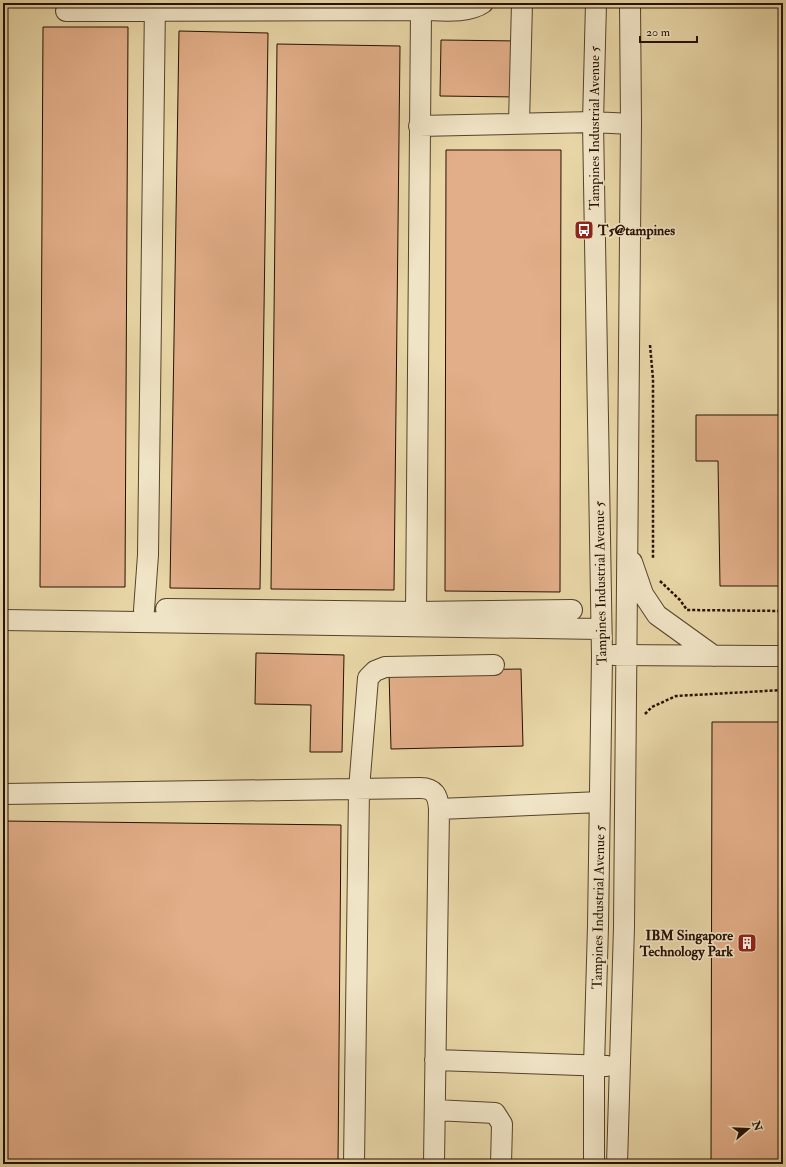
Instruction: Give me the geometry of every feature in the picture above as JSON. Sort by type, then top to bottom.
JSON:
[{"type":"street","points":[[66,11],[155,6],[420,10],[466,9],[477,7],[483,3]]},
{"type":"street","points":[[519,123],[522,3]]},
{"type":"street","name":"Tampines Industrial Avenue 5","points":[[594,1164],[594,1066],[602,656],[593,122],[596,3]]},
{"type":"street","name":"Tampines Industrial Avenue 5","points":[[616,1164],[624,927],[631,124],[630,3]]},
{"type":"street","points":[[144,610],[148,555],[155,6]]},
{"type":"street","points":[[416,612],[420,10]]},
{"type":"street","points":[[419,126],[593,122],[631,124]]},
{"type":"street","points":[[627,549],[644,594],[657,615],[714,656]]},
{"type":"street","points":[[42,609],[416,612],[572,610]]},
{"type":"street","points":[[3,620],[601,629]]},
{"type":"street","points":[[602,656],[626,654],[783,656]]},
{"type":"street","points":[[354,1164],[359,789],[368,678],[375,670],[385,667],[494,664]]},
{"type":"street","points":[[3,794],[428,788],[435,792],[438,799],[439,809],[434,1164]]},
{"type":"street","points":[[439,809],[600,802]]},
{"type":"street","points":[[435,1060],[620,1067]]},
{"type":"street","points":[[434,1110],[495,1113],[502,1124],[501,1164]]},
{"type":"path","points":[[666,586],[687,610],[783,611]]},
{"type":"path","points":[[643,718],[652,707],[676,696],[783,690]]},
{"type":"building","points":[[43,27],[128,27],[125,587],[40,587]]},
{"type":"building","points":[[179,31],[268,33],[260,589],[170,588]]},
{"type":"building","points":[[441,40],[519,41],[518,97],[440,96]]},
{"type":"building","points":[[277,44],[400,46],[394,590],[271,589]]},
{"type":"building","points":[[446,150],[561,150],[560,592],[445,591]]},
{"type":"building","points":[[696,415],[783,415],[783,586],[720,586],[718,461],[696,461]]},
{"type":"building","points":[[256,653],[344,655],[342,752],[310,752],[311,705],[255,704]]},
{"type":"building","points":[[521,669],[523,746],[391,749],[389,671]]},
{"type":"building","name":"IBM Singapore Technology Park","points":[[712,722],[783,722],[783,1164],[711,1164]]},
{"type":"building","points":[[3,821],[341,825],[338,1164],[3,1164]]},
{"type":"place","name":"T5@tampines","points":[[584,230]]},
{"type":"place","name":"IBM Singapore Technology Park","points":[[747,943]]}]
